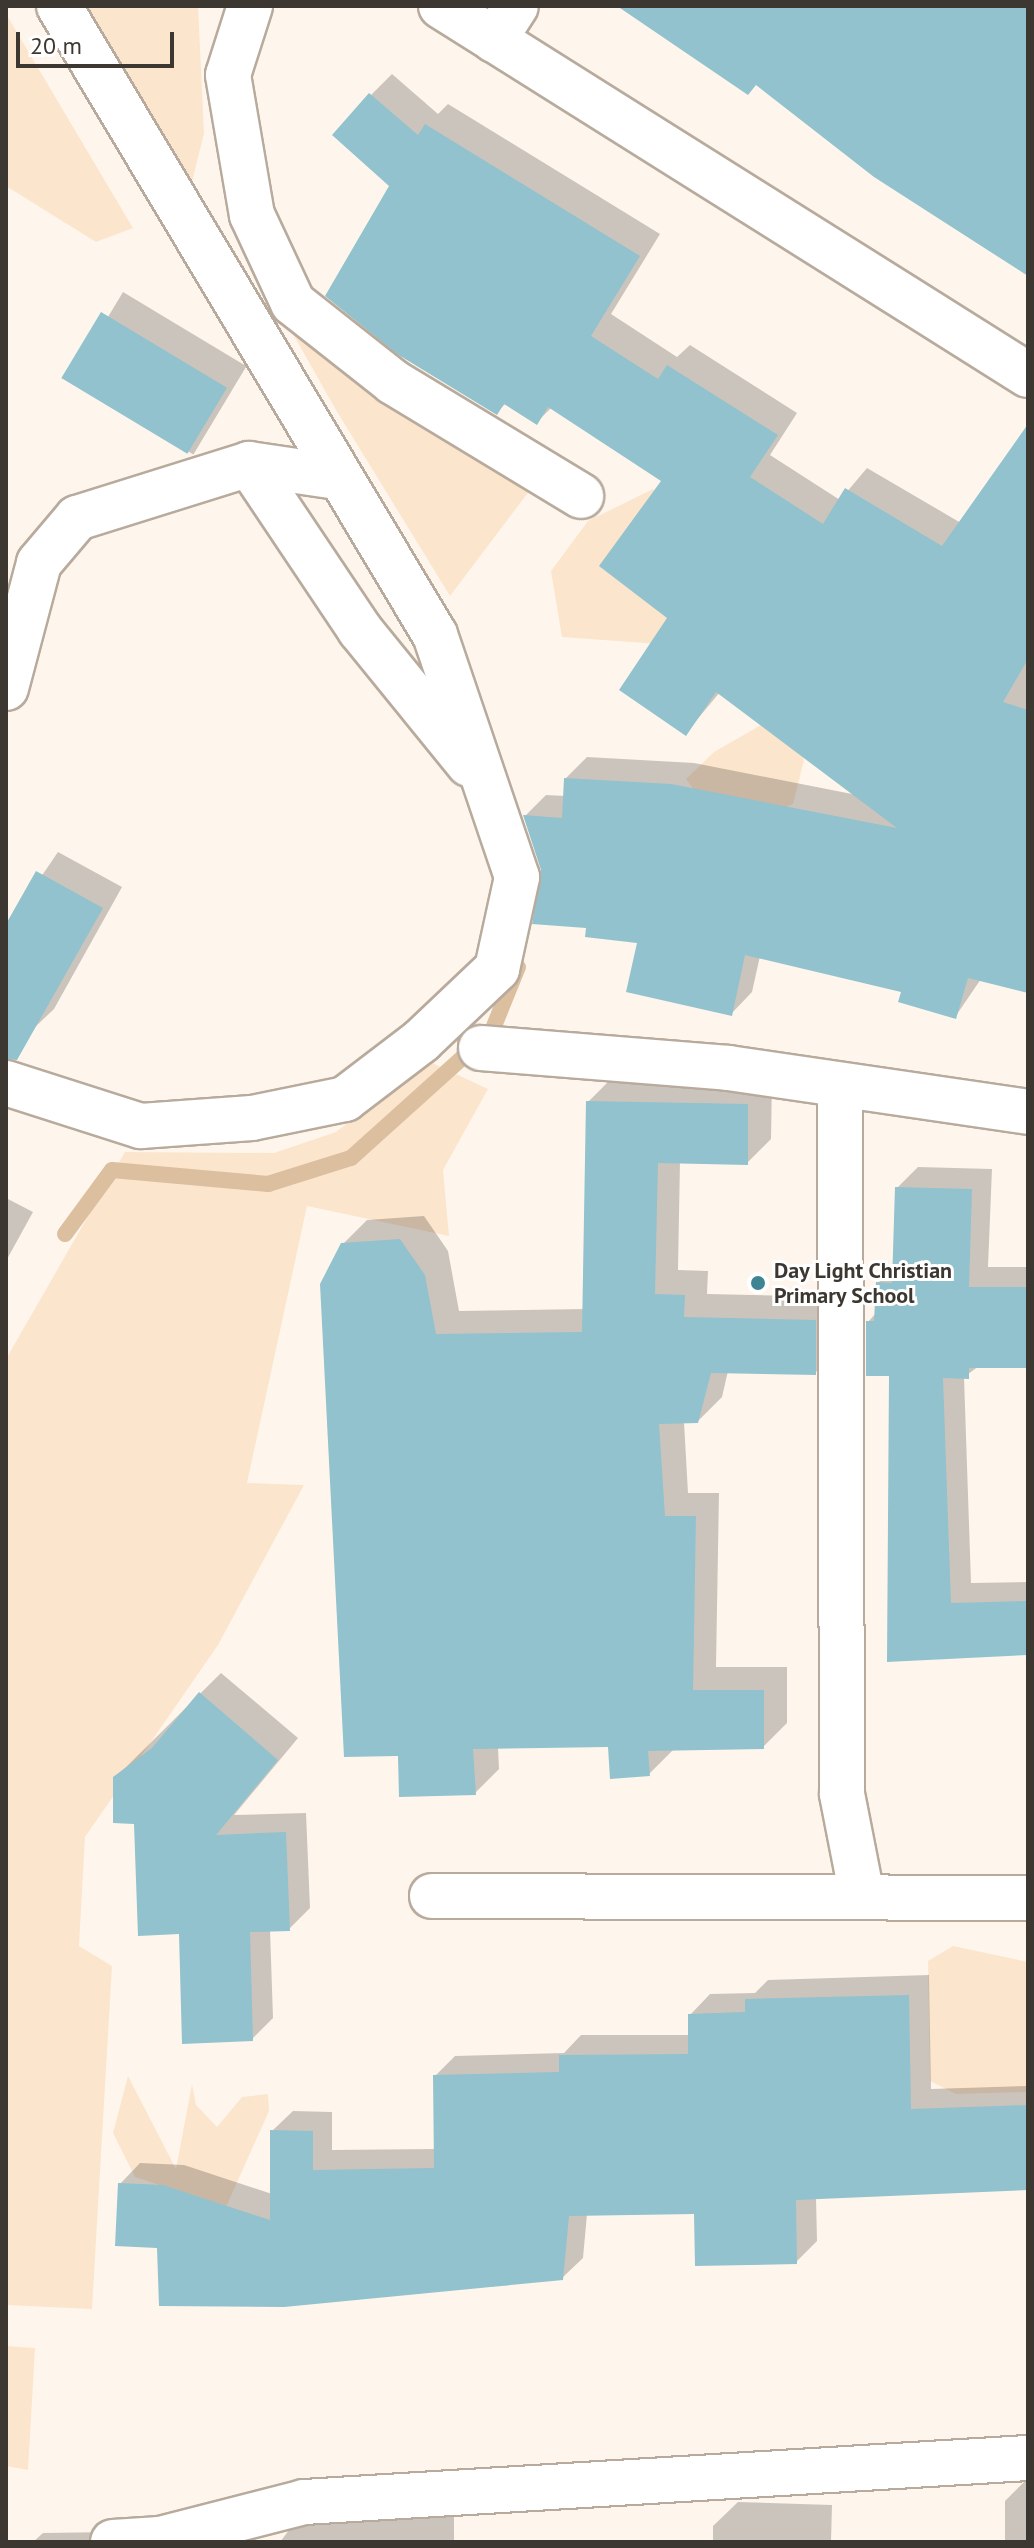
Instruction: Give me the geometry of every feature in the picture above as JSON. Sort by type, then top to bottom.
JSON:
[{"type":"street","points":[[6,1083],[141,1126],[252,1118],[345,1099],[421,1041],[497,969],[517,877],[435,635],[337,477],[59,6]]},
{"type":"street","points":[[250,6],[228,75],[252,215],[293,303],[393,382],[581,496]]},
{"type":"street","points":[[441,6],[505,23],[1028,375]]},
{"type":"street","points":[[6,688],[39,563],[77,518],[249,464],[337,477]]},
{"type":"street","points":[[249,464],[360,630],[486,785]]},
{"type":"street","points":[[481,1048],[728,1068],[1028,1112]]},
{"type":"street","points":[[840,1086],[842,1794],[862,1896]]},
{"type":"street","points":[[432,1896],[1028,1898]]},
{"type":"street","points":[[113,2542],[160,2539],[304,2502],[1028,2458]]},
{"type":"shaded area","points":[[72,6],[198,6],[204,133],[192,182]]},
{"type":"shaded area","points":[[6,14],[133,228],[96,242],[6,186]]},
{"type":"shaded area","points":[[285,320],[530,490],[450,596],[336,410]]},
{"type":"shaded area","points":[[653,489],[711,559],[659,644],[562,637],[551,571],[588,521]]},
{"type":"shaded area","points":[[768,721],[793,730],[804,760],[793,804],[758,818],[706,807],[686,779],[714,752]]},
{"type":"shaded area","points":[[428,1061],[488,1089],[443,1170],[449,1236],[307,1206],[247,1483],[304,1485],[218,1645],[85,1837],[79,1946],[112,1966],[92,2309],[6,2305],[6,1359],[125,1152],[274,1153],[336,1132]]},
{"type":"shaded area","points":[[953,1946],[1028,1962],[1028,2092],[956,2094],[930,2081],[928,1961]]},
{"type":"shaded area","points":[[128,2076],[176,2169],[192,2084],[196,2105],[217,2127],[242,2097],[268,2094],[269,2111],[226,2207],[135,2177],[113,2133]]},
{"type":"shaded area","points":[[6,2346],[35,2348],[28,2470],[6,2466]]},
{"type":"building","points":[[617,6],[1028,6],[1028,276],[874,177],[756,85],[748,95]]},
{"type":"building","points":[[369,93],[418,135],[425,124],[640,256],[591,336],[658,379],[667,365],[778,435],[750,477],[823,524],[845,488],[942,546],[1028,424],[1028,659],[1003,702],[1028,710],[1028,993],[968,978],[956,1019],[898,1002],[901,992],[745,955],[732,1016],[626,992],[637,943],[585,937],[586,928],[532,924],[541,870],[523,815],[562,818],[564,778],[671,784],[897,828],[716,692],[686,736],[619,690],[667,618],[599,566],[661,481],[548,407],[537,425],[504,404],[497,415],[397,354],[325,296],[389,186],[332,135]]},
{"type":"building","points":[[101,312],[227,388],[187,454],[61,378]]},
{"type":"building","points":[[36,871],[103,908],[17,1060],[6,1059],[6,924]]},
{"type":"building","points":[[586,1101],[748,1104],[748,1165],[658,1163],[655,1294],[685,1295],[684,1317],[816,1320],[816,1375],[711,1373],[698,1423],[659,1424],[665,1516],[696,1516],[693,1690],[764,1690],[764,1749],[648,1751],[650,1776],[610,1779],[608,1747],[473,1749],[476,1795],[399,1797],[398,1756],[344,1757],[320,1284],[341,1243],[400,1239],[425,1275],[436,1334],[582,1332]]},
{"type":"building","points":[[895,1187],[972,1189],[969,1287],[1028,1287],[1028,1368],[969,1368],[969,1379],[943,1378],[951,1603],[1028,1601],[1028,1655],[887,1662],[889,1376],[866,1376],[866,1321],[874,1321],[876,1282],[892,1283]]},
{"type":"building","points":[[199,1692],[278,1760],[216,1835],[286,1832],[290,1931],[250,1932],[253,2041],[182,2044],[179,1934],[138,1936],[134,1824],[113,1823],[113,1777],[152,1748]]},
{"type":"building","points":[[909,1995],[911,2109],[1028,2105],[1028,2190],[796,2200],[797,2264],[695,2266],[694,2214],[569,2216],[563,2280],[284,2307],[159,2306],[157,2248],[115,2246],[118,2183],[163,2185],[270,2220],[270,2130],[313,2131],[313,2170],[434,2168],[433,2075],[559,2072],[559,2055],[688,2054],[688,2014],[745,2012],[745,1999]]},
{"type":"waterway","points":[[65,1234],[112,1170],[268,1184],[351,1158],[492,1031],[518,967]]},
{"type":"place","name":"Day Light Christian Primary School","points":[[758,1283]]}]
